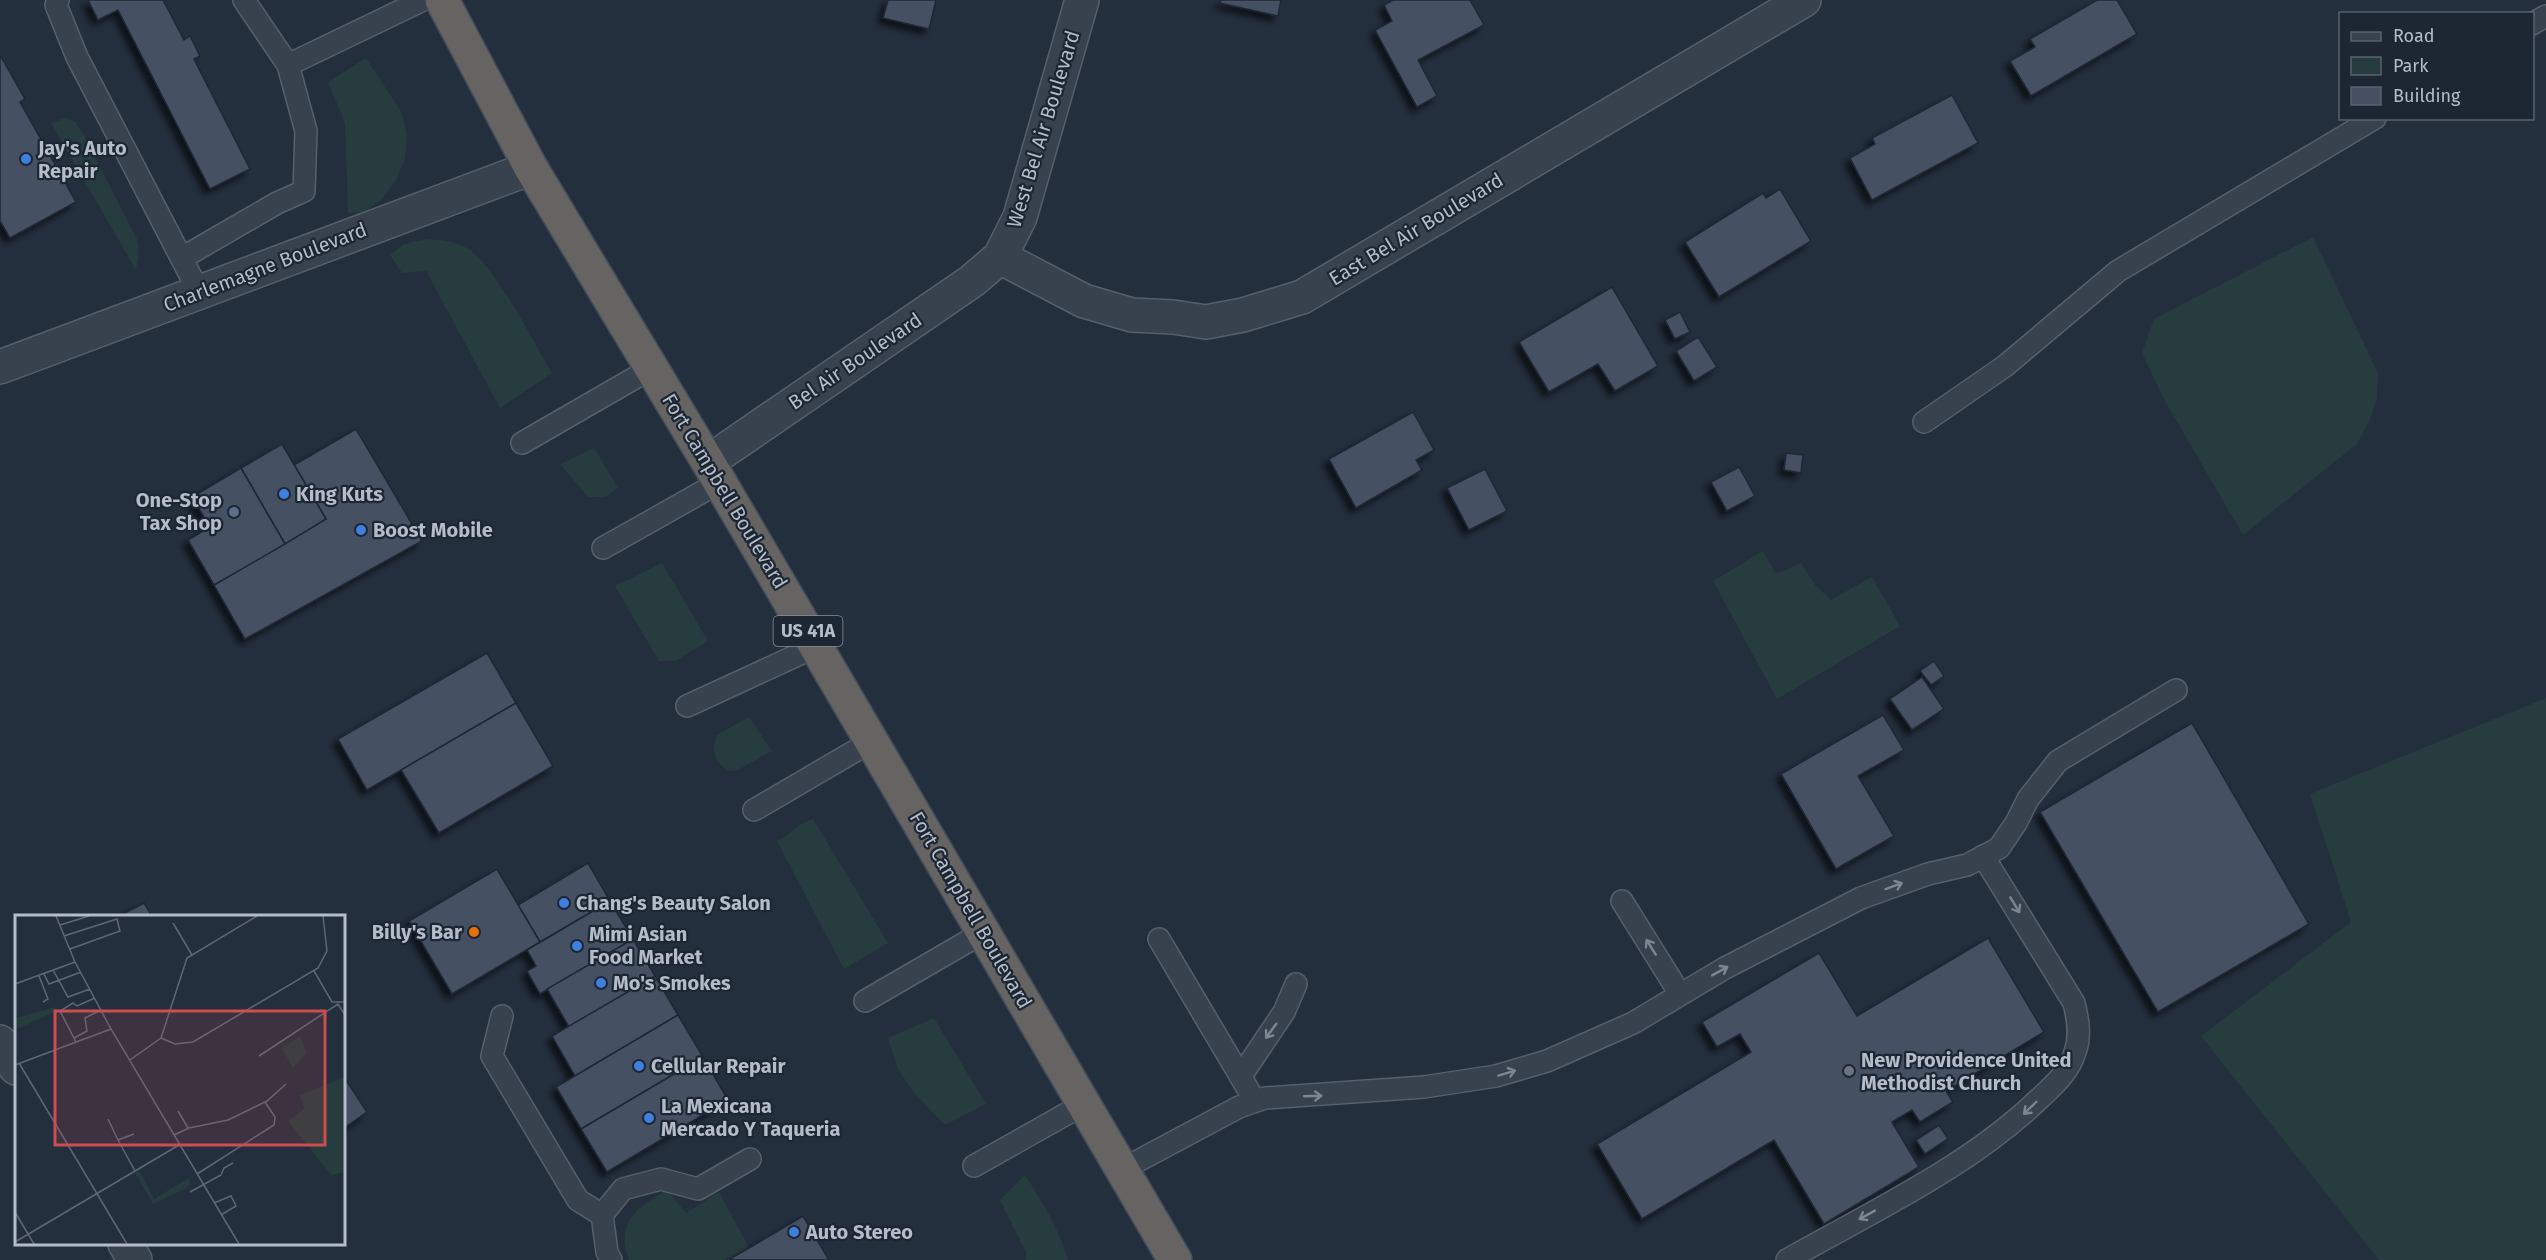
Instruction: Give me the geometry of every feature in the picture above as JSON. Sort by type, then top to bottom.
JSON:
[{"type":"highway","name":"Fort Campbell Boulevard","points":[[442,0],[531,168],[817,646],[1175,1260]]},
{"type":"street","name":"West Bel Air Boulevard","points":[[1000,257],[1020,217],[1082,0]]},
{"type":"street","name":"East Bel Air Boulevard","points":[[1000,257],[1084,301],[1132,315],[1173,317],[1206,322],[1243,315],[1302,297],[1804,0]]},
{"type":"street","name":"Charlemagne Boulevard","points":[[0,367],[531,168]]},
{"type":"street","name":"Bel Air Boulevard","points":[[714,472],[972,281],[1000,257]]},
{"type":"street","points":[[0,1042],[15,1066]]},
{"type":"street","points":[[126,1245],[135,1260]]},
{"type":"lane","points":[[58,0],[56,5],[77,57],[199,292]]},
{"type":"lane","points":[[182,258],[277,203],[304,191],[306,131],[288,65],[244,0]]},
{"type":"lane","points":[[288,65],[423,0]]},
{"type":"lane","points":[[1924,422],[2005,366],[2118,271],[2372,120]]},
{"type":"lane","points":[[522,443],[652,369]]},
{"type":"lane","points":[[603,548],[714,472]]},
{"type":"lane","points":[[687,706],[817,646]]},
{"type":"lane","points":[[1122,1169],[1239,1107],[1265,1098],[1424,1087],[1496,1076],[1547,1061],[1633,1023],[1680,994],[1861,898],[1928,874],[1967,865],[1999,848],[2016,823],[2028,798],[2058,761],[2176,690]]},
{"type":"lane","points":[[754,810],[872,741]]},
{"type":"lane","points":[[1787,1260],[1961,1162],[2022,1116],[2038,1101],[2061,1078],[2075,1052],[2079,1023],[2074,1003],[1983,856]]},
{"type":"lane","points":[[1622,901],[1680,994]]},
{"type":"lane","points":[[865,1001],[984,932]]},
{"type":"lane","points":[[1159,939],[1255,1101]]},
{"type":"lane","points":[[1241,1076],[1284,1012],[1296,984]]},
{"type":"lane","points":[[502,1016],[492,1056],[578,1200],[602,1215]]},
{"type":"lane","points":[[974,1166],[1084,1104]]},
{"type":"lane","points":[[611,1260],[607,1252],[602,1215],[623,1189],[661,1179],[698,1189],[750,1159]]},
{"type":"green space","points":[[366,58],[402,113],[407,136],[405,158],[396,180],[383,198],[364,212],[348,213],[345,123],[328,82]]},
{"type":"green space","points":[[65,118],[75,122],[82,132],[137,239],[139,252],[136,270],[51,123]]},
{"type":"green space","points":[[2313,237],[2378,373],[2377,398],[2369,422],[2357,444],[2243,535],[2165,401],[2142,353],[2154,319]]},
{"type":"green space","points":[[426,239],[455,243],[470,250],[481,260],[503,289],[552,373],[500,408],[426,271],[402,273],[390,255],[404,244]]},
{"type":"green space","points":[[594,448],[618,488],[605,497],[588,497],[560,464]]},
{"type":"green space","points":[[1763,551],[1776,574],[1801,563],[1815,585],[1831,600],[1872,577],[1900,626],[1777,699],[1713,581]]},
{"type":"green space","points":[[662,563],[708,641],[675,661],[659,661],[615,586]]},
{"type":"green space","points":[[2546,698],[2546,1260],[2379,1260],[2201,1036],[2351,922],[2310,794]]},
{"type":"green space","points":[[749,717],[772,751],[738,770],[728,771],[715,755],[714,746],[717,735]]},
{"type":"green space","points":[[813,819],[888,943],[844,969],[777,841]]},
{"type":"green space","points":[[934,1018],[986,1104],[945,1125],[914,1093],[898,1069],[888,1038]]},
{"type":"green space","points":[[1025,1175],[1055,1227],[1068,1260],[1026,1260],[1026,1252],[1000,1200]]},
{"type":"green space","points":[[667,1190],[686,1213],[719,1192],[749,1248],[728,1260],[629,1260],[625,1247],[625,1235],[631,1217],[646,1203]]},
{"type":"building","points":[[88,0],[163,0],[184,40],[190,36],[200,56],[194,59],[250,169],[210,189],[118,10],[98,20]]},
{"type":"building","points":[[888,0],[936,0],[929,29],[883,18]]},
{"type":"building","points":[[1221,0],[1281,0],[1278,16],[1220,3]]},
{"type":"building","points":[[1393,0],[1470,0],[1484,25],[1418,60],[1437,96],[1417,107],[1375,30],[1392,21],[1384,5]]},
{"type":"building","points":[[2097,0],[2117,0],[2137,34],[2031,96],[2010,61],[2035,47],[2030,39]]},
{"type":"building","name":"Jay's Auto Repair","points":[[0,55],[25,99],[20,102],[76,202],[10,238],[0,221]]},
{"type":"building","points":[[1952,95],[1978,143],[1872,200],[1850,158],[1875,144],[1872,138]]},
{"type":"building","points":[[1780,189],[1811,241],[1719,297],[1685,242],[1763,193],[1766,198]]},
{"type":"building","points":[[1612,287],[1658,366],[1615,391],[1598,364],[1549,392],[1519,342]]},
{"type":"building","points":[[1680,312],[1690,332],[1675,339],[1665,320]]},
{"type":"building","points":[[1698,337],[1717,367],[1694,381],[1676,351]]},
{"type":"building","points":[[1413,412],[1434,450],[1416,460],[1422,470],[1356,508],[1329,459]]},
{"type":"building","name":"Boost Mobile","points":[[356,429],[422,541],[245,639],[214,585],[326,519],[294,465]]},
{"type":"building","name":"King Kuts","points":[[282,444],[326,519],[285,544],[241,468]]},
{"type":"building","points":[[1786,453],[1803,455],[1801,473],[1784,470]]},
{"type":"building","points":[[1739,467],[1755,496],[1727,511],[1711,482]]},
{"type":"building","name":"One-Stop Tax Shop","points":[[241,468],[285,544],[214,585],[188,540],[210,527],[192,497]]},
{"type":"building","points":[[1485,469],[1507,511],[1469,530],[1447,488]]},
{"type":"building","points":[[487,653],[516,703],[367,790],[338,739]]},
{"type":"building","points":[[1934,661],[1944,676],[1931,685],[1920,671]]},
{"type":"building","points":[[1922,677],[1944,709],[1912,730],[1890,699]]},
{"type":"building","points":[[516,703],[553,766],[439,833],[401,770]]},
{"type":"building","points":[[1883,715],[1904,750],[1858,776],[1894,836],[1836,869],[1781,774]]},
{"type":"building","points":[[2192,723],[2309,924],[2158,1012],[2040,812]]},
{"type":"building","name":"Chang's Beauty Salon","points":[[588,863],[610,901],[540,942],[518,905]]},
{"type":"building","name":"Billy's Bar","points":[[497,869],[540,942],[452,994],[409,921]]},
{"type":"building","name":"Mimi Asian Food Market","points":[[610,901],[633,939],[540,994],[527,971],[536,966],[527,950]]},
{"type":"building","points":[[144,903],[151,915],[121,915]]},
{"type":"building","name":"New Providence United Methodist Church","points":[[1988,938],[2044,1032],[1946,1091],[1953,1102],[1920,1122],[1912,1110],[1892,1122],[1919,1167],[1824,1224],[1774,1140],[1642,1219],[1597,1144],[1751,1052],[1740,1034],[1717,1047],[1702,1022],[1819,953],[1857,1016]]},
{"type":"building","name":"Mo's Smokes","points":[[633,939],[655,976],[569,1027],[547,989]]},
{"type":"building","points":[[655,976],[678,1015],[575,1076],[552,1036]]},
{"type":"building","name":"Cellular Repair","points":[[678,1015],[703,1057],[581,1129],[556,1087]]},
{"type":"building","name":"La Mexicana Mercado Y Taqueria","points":[[703,1057],[728,1100],[607,1172],[581,1129]]},
{"type":"building","points":[[345,1079],[367,1112],[345,1127]]},
{"type":"building","points":[[1939,1125],[1948,1139],[1925,1154],[1916,1140]]},
{"type":"building","name":"Auto Stereo","points":[[803,1216],[829,1260],[728,1260],[749,1248]]},
{"type":"place","name":"Jay's Auto Repair","points":[[26,159]]},
{"type":"place","name":"King Kuts","points":[[284,494]]},
{"type":"place","name":"One-Stop Tax Shop","points":[[234,512]]},
{"type":"place","name":"Boost Mobile","points":[[361,530]]},
{"type":"place","name":"Chang's Beauty Salon","points":[[564,903]]},
{"type":"place","name":"Billy's Bar","points":[[474,932]]},
{"type":"place","name":"Mimi Asian Food Market","points":[[577,946]]},
{"type":"place","name":"Mo's Smokes","points":[[601,983]]},
{"type":"place","name":"Cellular Repair","points":[[639,1066]]},
{"type":"place","name":"New Providence United Methodist Church","points":[[1849,1071]]},
{"type":"place","name":"La Mexicana Mercado Y Taqueria","points":[[649,1118]]},
{"type":"place","name":"Auto Stereo","points":[[794,1232]]}]
